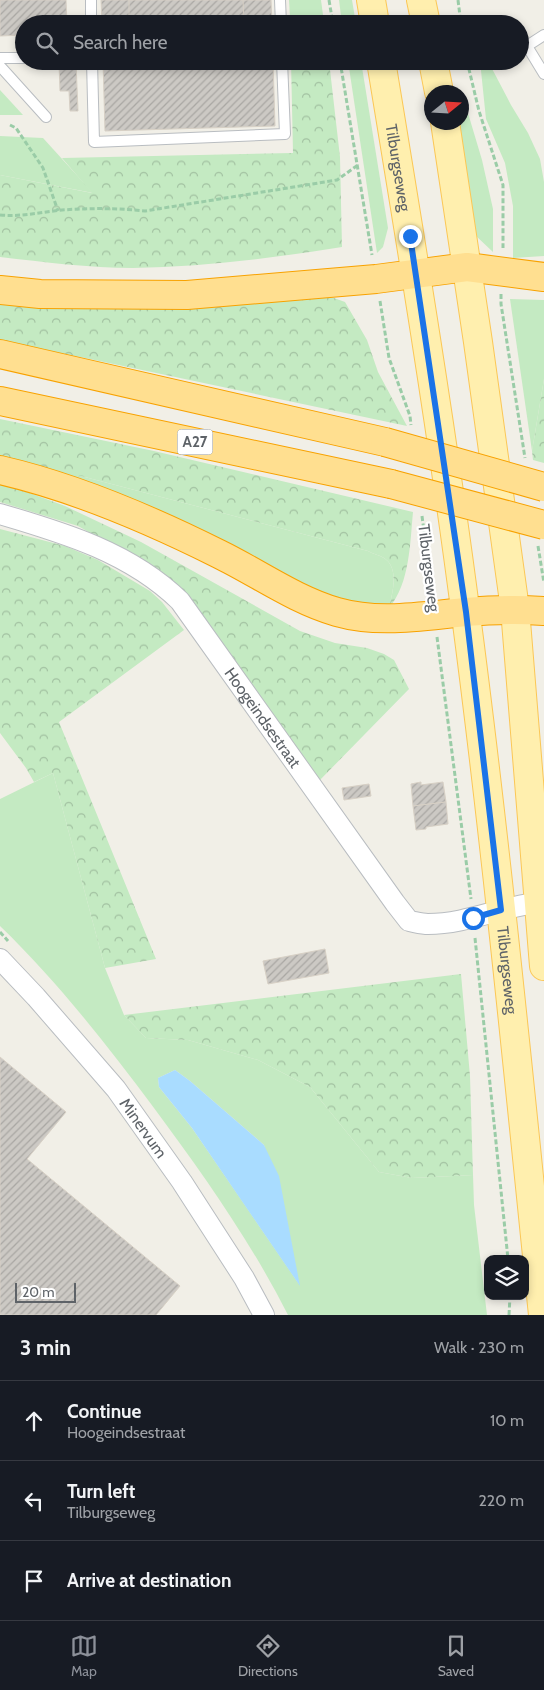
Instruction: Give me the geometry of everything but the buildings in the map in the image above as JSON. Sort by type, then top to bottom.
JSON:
[{"type":"highway","points":[[0,290],[40,294],[187,295],[376,279],[467,267],[544,278]]},
{"type":"highway","points":[[0,354],[535,477]]},
{"type":"highway","name":"A27","points":[[0,401],[390,484],[541,535]]},
{"type":"highway","points":[[0,470],[27,476],[116,508],[169,530],[221,555],[311,603],[364,618],[398,619],[516,609],[544,611]]},
{"type":"main road","points":[[371,0],[374,15]]},
{"type":"main road","points":[[421,0],[424,15]]},
{"type":"main road","name":"Tilburgseweg","points":[[382,70],[416,274],[466,612],[501,910],[543,1315]]},
{"type":"main road","points":[[435,70],[438,85]]},
{"type":"main road","points":[[446,130],[516,609],[542,902],[544,966]]},
{"type":"street","name":"Hoogeindsestraat","points":[[0,514],[58,531],[135,565],[164,585],[195,620],[409,921],[428,924],[473,918],[542,902]]},
{"type":"street","name":"Minervum","points":[[0,959],[36,997],[116,1089],[182,1182],[244,1278],[264,1315]]},
{"type":"lane","points":[[91,0],[91,15]]},
{"type":"lane","points":[[280,0],[280,15]]},
{"type":"lane","points":[[529,45],[544,35]]},
{"type":"lane","points":[[529,49],[544,74]]},
{"type":"lane","points":[[0,58],[15,58]]},
{"type":"lane","points":[[0,66],[46,117]]},
{"type":"lane","points":[[92,70],[94,142],[285,134],[282,70]]},
{"type":"path","points":[[329,0],[332,15]]},
{"type":"path","points":[[458,0],[460,15]]},
{"type":"path","points":[[342,70],[389,358],[410,416],[411,426]]},
{"type":"path","points":[[469,70],[478,111],[503,184],[501,304],[535,477]]},
{"type":"path","points":[[10,125],[16,128],[43,168],[58,211]]},
{"type":"path","points":[[0,215],[20,216],[58,211],[118,208],[145,211],[337,180],[358,164]]},
{"type":"path","name":"Tilburgseweg","points":[[422,511],[473,918],[508,1255]]},
{"type":"path","points":[[541,535],[544,582]]},
{"type":"path","points":[[510,1300],[510,1315]]},
{"type":"green space","points":[[289,0],[321,0],[323,15],[290,15]]},
{"type":"green space","points":[[339,0],[352,0],[354,15],[341,15]]},
{"type":"green space","points":[[291,70],[330,70],[340,157],[342,247],[238,261],[133,268],[100,267],[0,257],[0,175],[92,193],[62,158],[293,153]]},
{"type":"green space","points":[[349,70],[362,70],[388,228],[383,247],[377,253]]},
{"type":"green space","points":[[481,70],[493,70],[528,133],[540,159],[544,182],[544,256],[513,258],[513,206],[505,163],[486,119]]},
{"type":"green space","points":[[0,90],[23,115],[0,115]]},
{"type":"green space","points":[[469,116],[482,160],[493,209],[493,252],[474,234],[458,130],[469,130]]},
{"type":"green space","points":[[0,136],[43,138],[93,193],[0,175]]},
{"type":"green space","points":[[315,295],[345,302],[367,340],[378,372],[407,426],[0,341],[0,297]]},
{"type":"green space","points":[[510,299],[544,300],[544,379],[532,451]]},
{"type":"green space","points":[[544,379],[544,463],[533,460],[532,451]]},
{"type":"green space","points":[[0,419],[154,451],[413,512],[408,562],[401,587],[389,608],[394,582],[392,568],[384,558],[368,551],[81,476],[61,481],[0,461]]},
{"type":"green space","points":[[81,476],[368,551],[380,556],[389,562],[392,568],[394,582],[389,608],[344,610],[61,481]]},
{"type":"green space","points":[[0,482],[65,506],[141,542],[300,631],[335,643],[367,648],[384,654],[394,660],[409,689],[319,781],[235,664],[108,543],[78,526],[0,502]]},
{"type":"green space","points":[[0,529],[65,546],[98,560],[150,591],[162,602],[184,630],[59,722],[156,959],[105,968],[53,773],[34,782],[0,733]]},
{"type":"green space","points":[[53,773],[105,968],[124,1015],[146,1038],[188,1040],[258,1060],[310,1087],[379,1172],[412,1178],[473,1175],[474,1205],[487,1315],[288,1315],[274,1288],[226,1209],[154,1108],[81,1014],[42,969],[0,926],[0,799]],"holes":[[[175,1070],[264,1145],[299,1284],[192,1128],[159,1087],[158,1078]]]},
{"type":"green space","points":[[461,974],[470,1076],[473,1175],[412,1178],[379,1172],[310,1087],[258,1060],[188,1040],[146,1038],[124,1015]]},
{"type":"water","points":[[175,1070],[264,1145],[279,1176],[300,1286],[192,1128],[159,1087],[158,1078]]},
{"type":"route","points":[[410,236],[466,612],[501,910],[473,918]]}]
